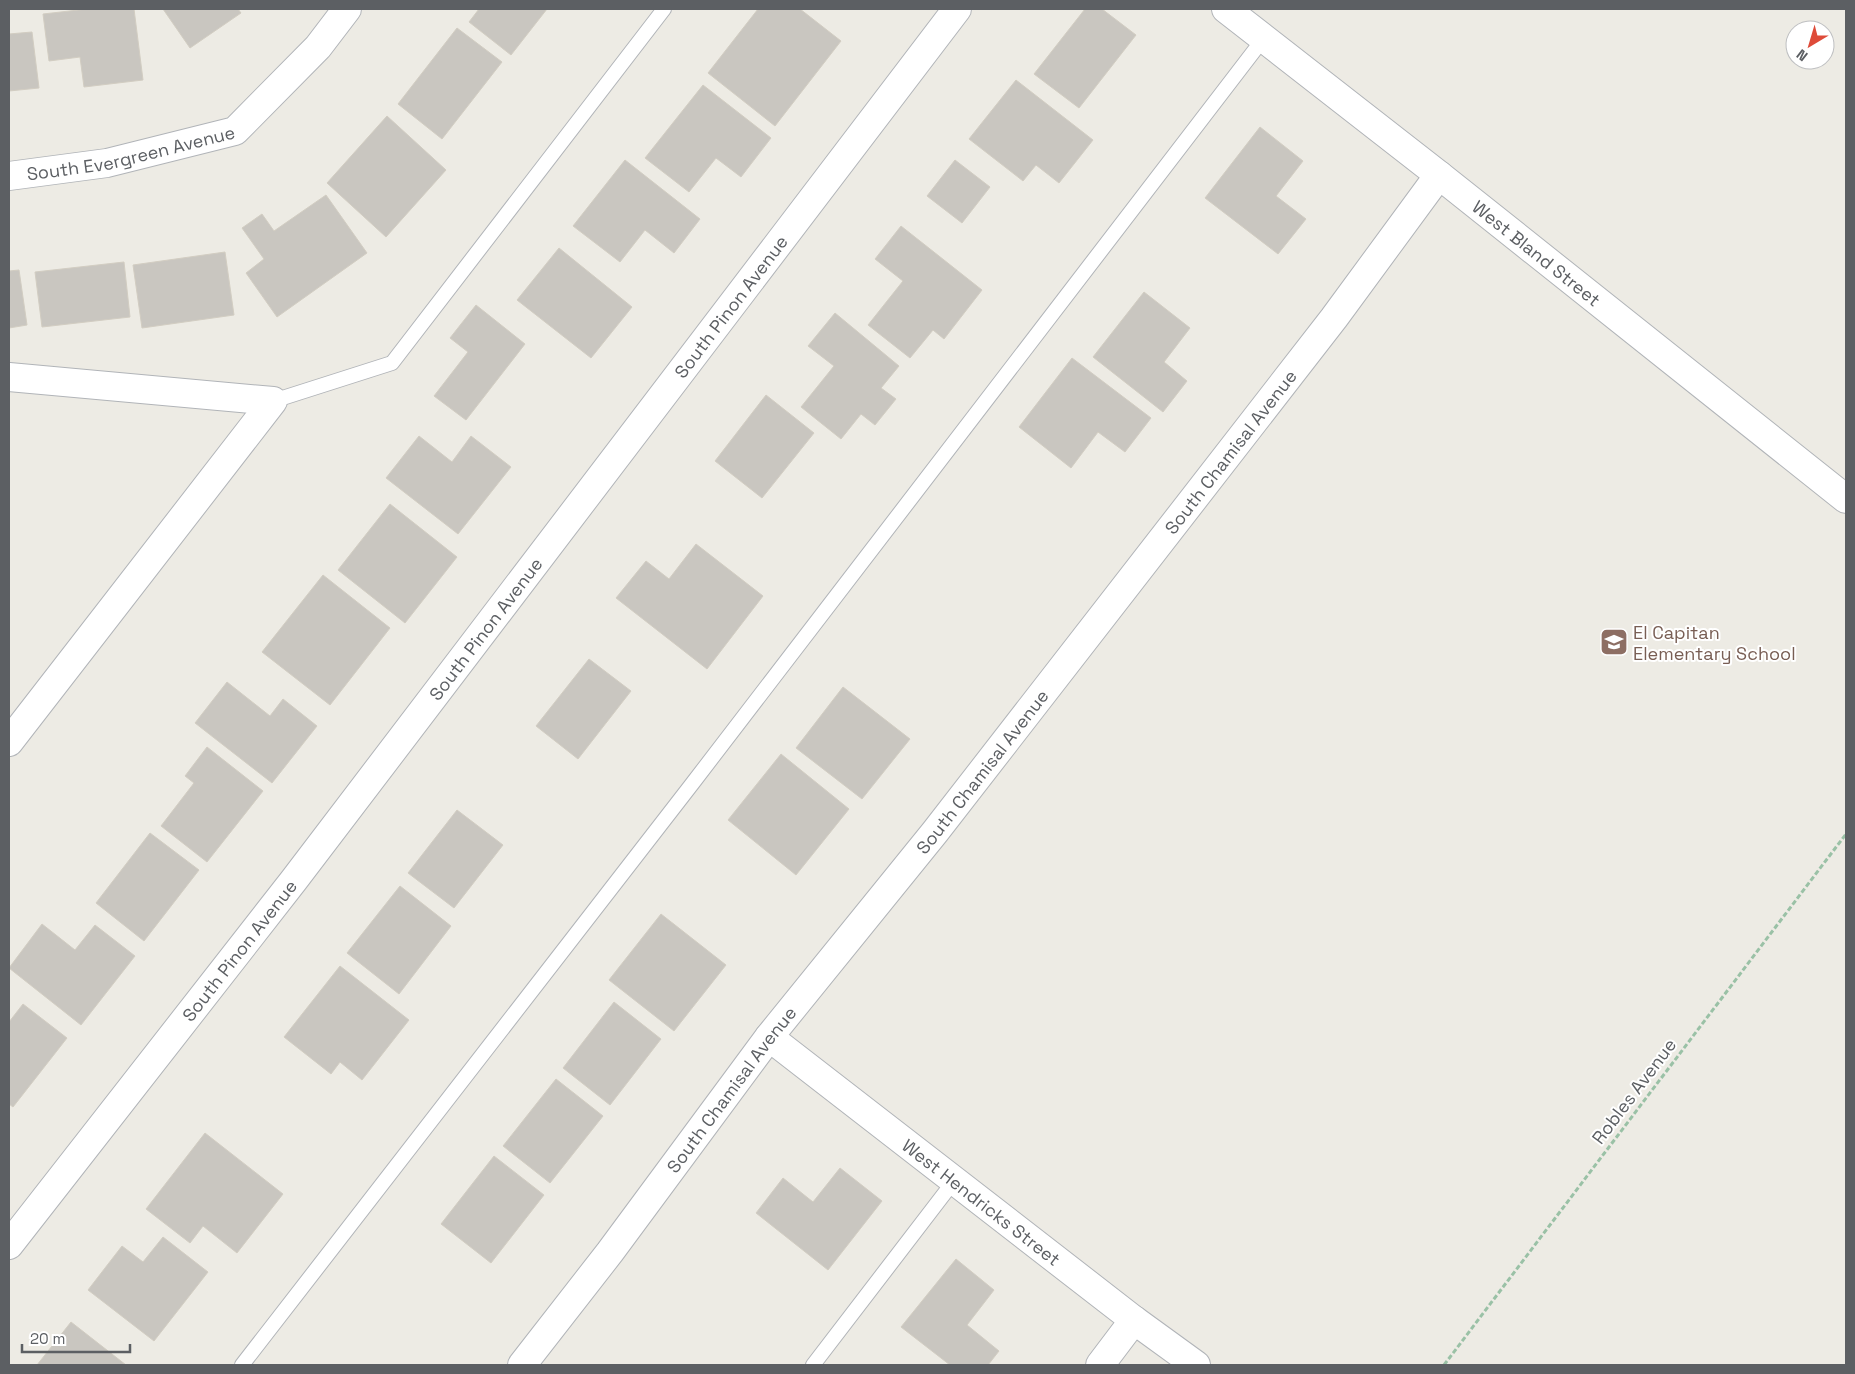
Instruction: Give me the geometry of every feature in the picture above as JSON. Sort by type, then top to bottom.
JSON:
[{"type":"street","name":"South Evergreen Avenue","points":[[9,176],[107,163],[235,131],[318,46],[347,9]]},
{"type":"street","name":"South Pinon Avenue","points":[[9,1245],[294,880],[957,9]]},
{"type":"street","name":"West Bland Street","points":[[1226,9],[1846,499]]},
{"type":"street","name":"South Chamisal Avenue","points":[[522,1365],[610,1252],[769,1037],[947,817],[1334,318],[1438,175]]},
{"type":"street","points":[[9,377],[273,401]]},
{"type":"street","points":[[9,742],[273,401]]},
{"type":"street","name":"West Hendricks Street","points":[[769,1037],[1134,1320],[1196,1365]]},
{"type":"street","points":[[1100,1365],[1134,1320]]},
{"type":"lane","points":[[273,401],[392,363],[664,9]]},
{"type":"lane","points":[[242,1365],[692,784],[1264,38]]},
{"type":"lane","points":[[813,1365],[954,1181]]},
{"type":"path","name":"Robles Avenue","points":[[1444,1365],[1846,834]]},
{"type":"building","points":[[87,9],[134,9],[143,80],[84,87],[80,57],[49,61],[43,14]]},
{"type":"building","points":[[163,9],[238,9],[241,13],[190,48]]},
{"type":"building","points":[[479,9],[547,9],[511,55],[469,22]]},
{"type":"building","points":[[758,9],[800,9],[841,41],[775,126],[708,73]]},
{"type":"building","points":[[1085,9],[1102,9],[1136,35],[1079,108],[1034,74]]},
{"type":"building","points":[[457,28],[502,62],[442,139],[398,104]]},
{"type":"building","points":[[32,32],[39,88],[9,91],[9,34]]},
{"type":"building","points":[[1016,80],[1093,140],[1059,183],[1036,165],[1023,181],[969,139]]},
{"type":"building","points":[[703,85],[771,138],[741,177],[716,158],[689,192],[645,158]]},
{"type":"building","points":[[387,116],[446,170],[386,237],[327,183]]},
{"type":"building","points":[[1260,127],[1303,161],[1276,196],[1306,219],[1278,254],[1205,198]]},
{"type":"building","points":[[625,160],[700,219],[674,253],[645,230],[620,262],[573,226]]},
{"type":"building","points":[[955,160],[990,187],[962,223],[927,196]]},
{"type":"building","points":[[326,195],[367,253],[277,317],[246,273],[264,259],[242,228],[262,214],[274,231]]},
{"type":"building","points":[[901,226],[982,290],[944,339],[933,330],[910,358],[868,325],[903,281],[875,259]]},
{"type":"building","points":[[559,248],[632,307],[591,358],[517,300]]},
{"type":"building","points":[[225,252],[234,315],[142,328],[133,265]]},
{"type":"building","points":[[124,262],[130,317],[42,327],[35,272]]},
{"type":"building","points":[[19,270],[27,325],[9,328],[9,271]]},
{"type":"building","points":[[1144,292],[1190,328],[1164,362],[1187,381],[1163,412],[1093,357]]},
{"type":"building","points":[[476,305],[525,344],[466,420],[434,396],[468,352],[450,338]]},
{"type":"building","points":[[835,313],[899,366],[881,388],[896,399],[875,425],[861,414],[841,439],[801,407],[834,366],[808,346]]},
{"type":"building","points":[[1072,358],[1151,418],[1125,452],[1098,432],[1071,468],[1019,427]]},
{"type":"building","points":[[766,395],[814,433],[762,498],[715,461]]},
{"type":"building","points":[[419,436],[452,462],[471,436],[511,467],[458,534],[386,478]]},
{"type":"building","points":[[390,504],[457,557],[405,623],[338,570]]},
{"type":"building","points":[[696,544],[763,596],[707,669],[616,598],[646,561],[669,579]]},
{"type":"building","points":[[323,575],[390,628],[330,705],[262,652]]},
{"type":"building","points":[[589,659],[631,691],[578,759],[536,726]]},
{"type":"building","points":[[227,682],[270,716],[283,699],[317,726],[272,783],[195,723]]},
{"type":"building","points":[[843,687],[910,739],[862,799],[796,748]]},
{"type":"building","points":[[207,747],[263,791],[207,862],[161,826],[194,783],[185,776]]},
{"type":"building","points":[[781,754],[849,809],[796,875],[728,820]]},
{"type":"building","points":[[457,810],[503,845],[454,908],[408,873]]},
{"type":"building","points":[[150,833],[199,870],[144,941],[96,903]]},
{"type":"building","points":[[400,886],[451,926],[399,994],[347,953]]},
{"type":"building","points":[[661,914],[726,965],[674,1031],[609,980]]},
{"type":"building","points":[[42,924],[75,950],[95,925],[135,956],[81,1025],[9,968]]},
{"type":"building","points":[[340,966],[409,1020],[362,1080],[340,1062],[331,1074],[284,1037]]},
{"type":"building","points":[[614,1002],[661,1039],[610,1105],[563,1068]]},
{"type":"building","points":[[23,1004],[67,1038],[13,1107],[9,1104],[9,1022]]},
{"type":"building","points":[[556,1079],[603,1116],[550,1183],[503,1146]]},
{"type":"building","points":[[205,1133],[283,1194],[237,1253],[203,1226],[190,1243],[146,1209]]},
{"type":"building","points":[[494,1156],[544,1195],[491,1263],[441,1224]]},
{"type":"building","points":[[840,1168],[882,1201],[828,1270],[756,1213],[783,1178],[813,1202]]},
{"type":"building","points":[[163,1237],[208,1272],[154,1341],[88,1290],[122,1246],[143,1262]]},
{"type":"building","points":[[956,1259],[994,1290],[967,1325],[999,1351],[988,1365],[950,1365],[901,1327]]},
{"type":"building","points":[[71,1322],[126,1365],[37,1365]]},
{"type":"place","name":"El Capitan Elementary School","points":[[1614,642]]}]
